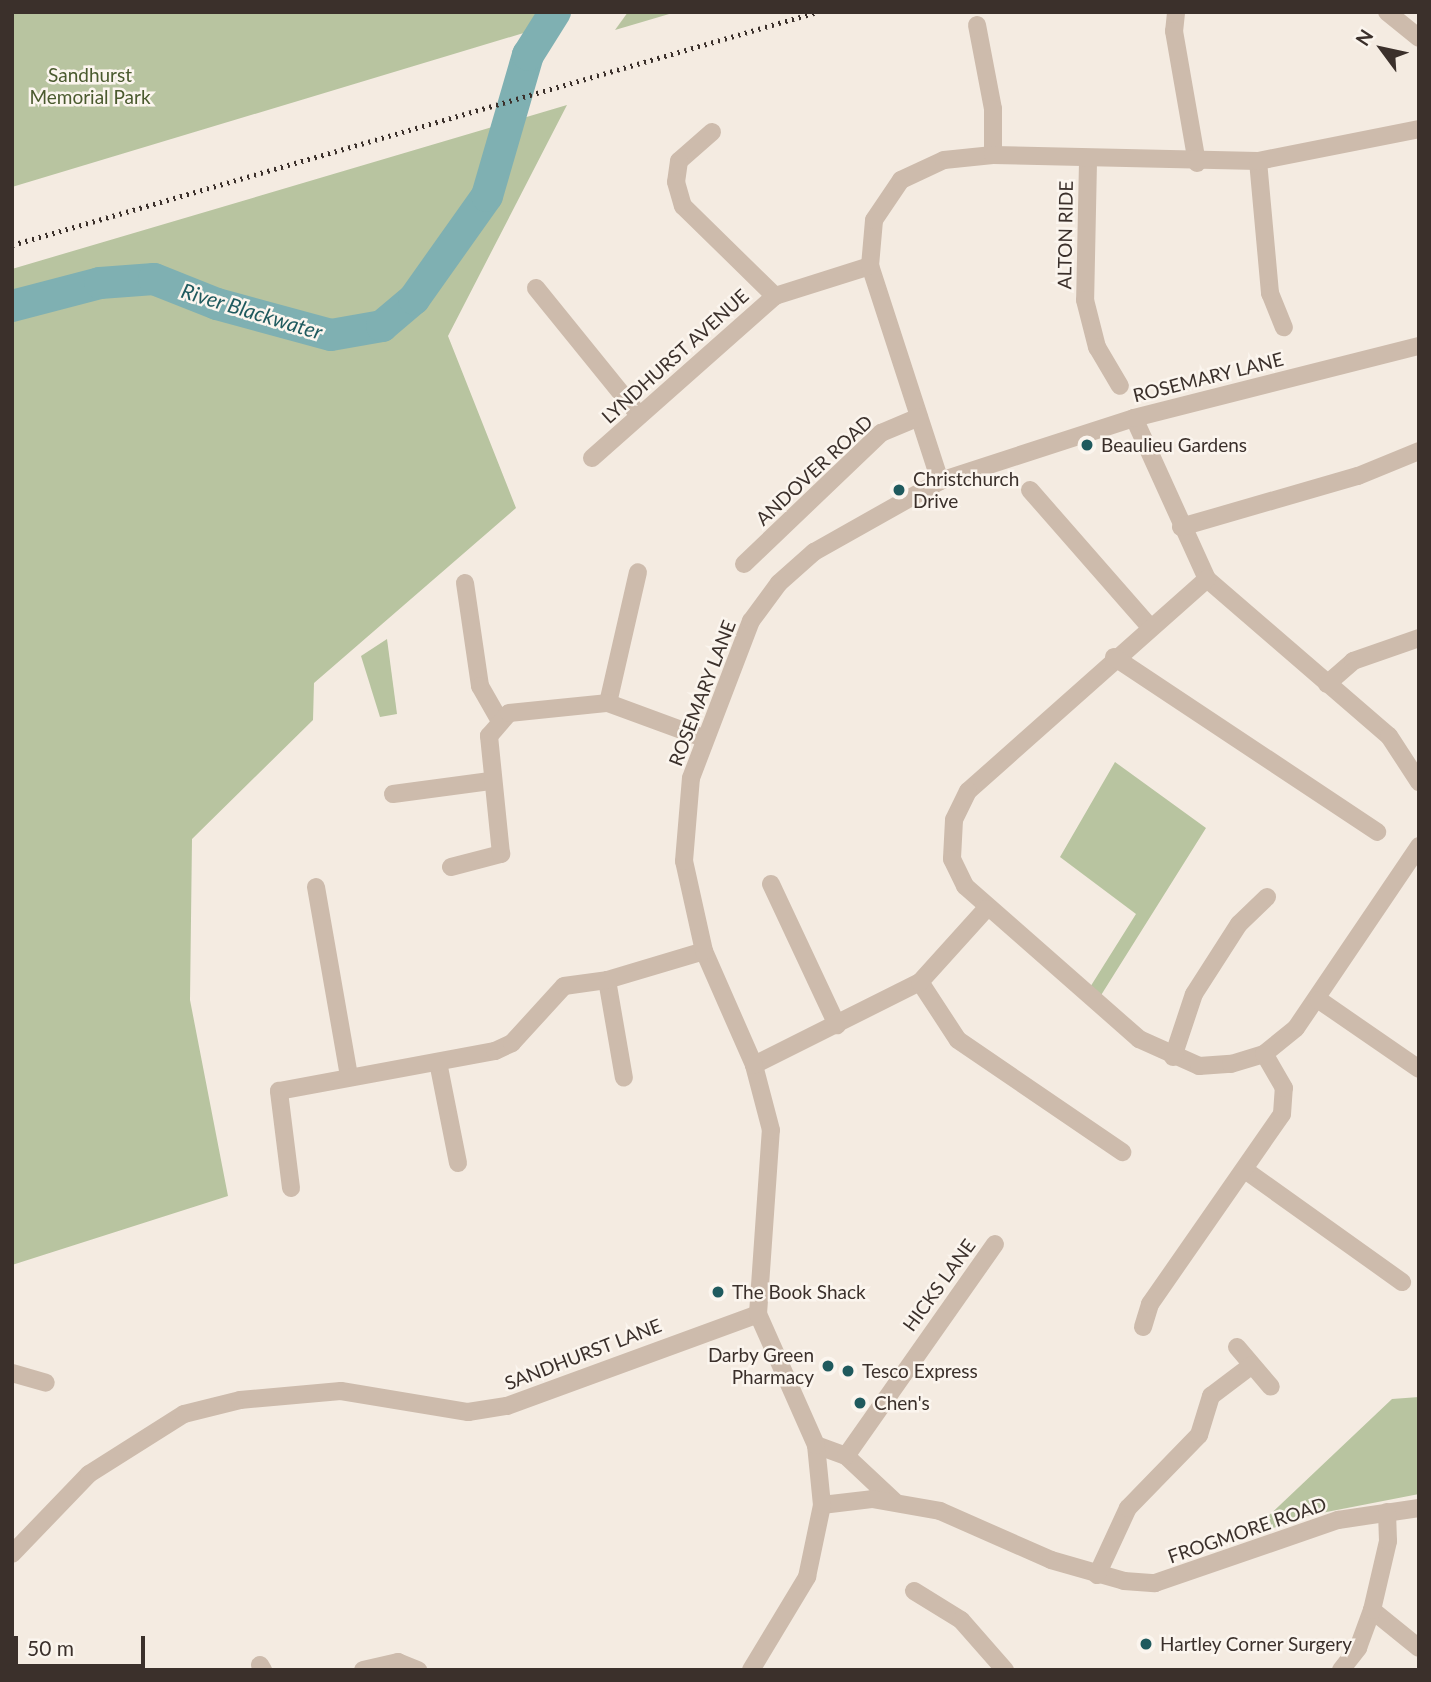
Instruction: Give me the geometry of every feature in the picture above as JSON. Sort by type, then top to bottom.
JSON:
[{"type":"street","points":[[1387,12],[1419,38]]},
{"type":"street","points":[[1176,13],[1174,31],[1197,163]]},
{"type":"street","points":[[977,25],[993,109],[993,155]]},
{"type":"street","points":[[940,481],[870,266],[874,220],[901,180],[944,160],[993,155],[1088,162],[1258,161],[1419,130]]},
{"type":"street","points":[[712,132],[679,161],[676,182],[683,206],[775,296]]},
{"type":"street","points":[[1258,161],[1270,293],[1284,327]]},
{"type":"street","name":"ALTON RIDE","points":[[1088,162],[1085,299],[1097,346],[1121,386]]},
{"type":"street","name":"LYNDHURST AVENUE","points":[[592,458],[775,296],[870,266]]},
{"type":"street","points":[[536,288],[639,415]]},
{"type":"street","name":"ROSEMARY LANE","points":[[755,1668],[807,1577],[822,1506],[816,1445],[758,1314],[771,1130],[754,1066],[704,951],[684,861],[685,818],[703,738],[751,621],[779,583],[869,517],[940,481],[1134,418],[1419,346]]},
{"type":"street","name":"ANDOVER ROAD","points":[[744,564],[881,433],[919,417]]},
{"type":"street","points":[[1134,418],[1181,527],[1207,579],[1403,750],[1419,782]]},
{"type":"street","points":[[1181,527],[1358,476],[1419,451]]},
{"type":"street","points":[[1030,490],[1149,625]]},
{"type":"street","points":[[608,703],[638,572]]},
{"type":"street","points":[[1207,579],[1149,625],[968,791],[954,820],[952,859],[986,909],[1139,1039],[1173,1057],[1199,1066],[1264,1054],[1318,1000],[1413,873],[1419,846]]},
{"type":"street","points":[[465,583],[480,686],[500,721]]},
{"type":"street","points":[[1327,684],[1353,661],[1419,638]]},
{"type":"street","points":[[1114,657],[1377,832]]},
{"type":"street","points":[[451,867],[501,854],[490,781],[489,736],[509,713],[608,703],[703,738]]},
{"type":"street","points":[[393,794],[490,781]]},
{"type":"street","points":[[771,884],[837,1025]]},
{"type":"street","points":[[316,887],[349,1076]]},
{"type":"street","points":[[1173,1057],[1194,993],[1238,924],[1267,897]]},
{"type":"street","points":[[754,1066],[920,982],[986,909]]},
{"type":"street","points":[[291,1188],[279,1091],[349,1076],[438,1062],[512,1043],[564,986],[607,980],[704,951]]},
{"type":"street","points":[[607,980],[624,1078]]},
{"type":"street","points":[[920,982],[958,1040],[1122,1152]]},
{"type":"street","points":[[1318,1000],[1419,1069]]},
{"type":"street","points":[[1143,1327],[1150,1304],[1245,1170],[1285,1099],[1264,1054]]},
{"type":"street","points":[[438,1062],[458,1163]]},
{"type":"street","points":[[1245,1170],[1402,1282]]},
{"type":"street","name":"HICKS LANE","points":[[846,1456],[995,1244]]},
{"type":"street","name":"SANDHURST LANE","points":[[12,1554],[89,1475],[184,1414],[240,1400],[341,1391],[468,1412],[507,1406],[758,1314]]},
{"type":"street","points":[[1237,1347],[1271,1387]]},
{"type":"street","points":[[1097,1575],[1128,1508],[1199,1435],[1211,1396],[1252,1365]]},
{"type":"street","points":[[12,1373],[46,1383]]},
{"type":"street","name":"FROGMORE ROAD","points":[[816,1445],[846,1456],[894,1501]]},
{"type":"street","name":"FROGMORE ROAD","points":[[822,1506],[894,1501],[956,1517],[1097,1575],[1155,1583],[1196,1573],[1270,1540],[1387,1512],[1419,1508]]},
{"type":"street","points":[[1340,1670],[1358,1648],[1373,1610],[1388,1541],[1387,1512]]},
{"type":"street","points":[[914,1591],[946,1607],[1005,1670]]},
{"type":"street","points":[[1373,1610],[1419,1648]]},
{"type":"street","points":[[363,1670],[398,1662],[418,1670]]},
{"type":"green space","name":"Sandhurst Memorial Park","points":[[12,12],[555,12],[550,25],[12,187]]},
{"type":"green space","points":[[628,12],[676,12],[615,30]]},
{"type":"green space","points":[[567,105],[448,336],[516,508],[314,683],[313,720],[192,839],[190,1000],[228,1196],[12,1265],[12,269]]},
{"type":"green space","points":[[387,639],[397,714],[380,717],[361,656]]},
{"type":"green space","points":[[1115,762],[1206,828],[1098,1000],[1087,992],[1136,914],[1060,857]]},
{"type":"green space","points":[[1419,1397],[1419,1494],[1306,1516],[1244,1539],[1392,1399]]},
{"type":"waterway","name":"River Blackwater","points":[[12,306],[100,283],[154,279],[217,304],[331,335],[382,326],[414,299],[487,196],[528,55],[555,12]]},
{"type":"railway","points":[[12,245],[817,12]]},
{"type":"place","name":"Beaulieu Gardens","points":[[1087,445]]},
{"type":"place","name":"Christchurch Drive","points":[[899,490]]},
{"type":"place","name":"The Book Shack","points":[[718,1292]]},
{"type":"place","name":"Darby Green Pharmacy","points":[[828,1366]]},
{"type":"place","name":"Tesco Express","points":[[848,1371]]},
{"type":"place","name":"Chen's","points":[[860,1403]]},
{"type":"place","name":"Hartley Corner Surgery","points":[[1146,1644]]}]
